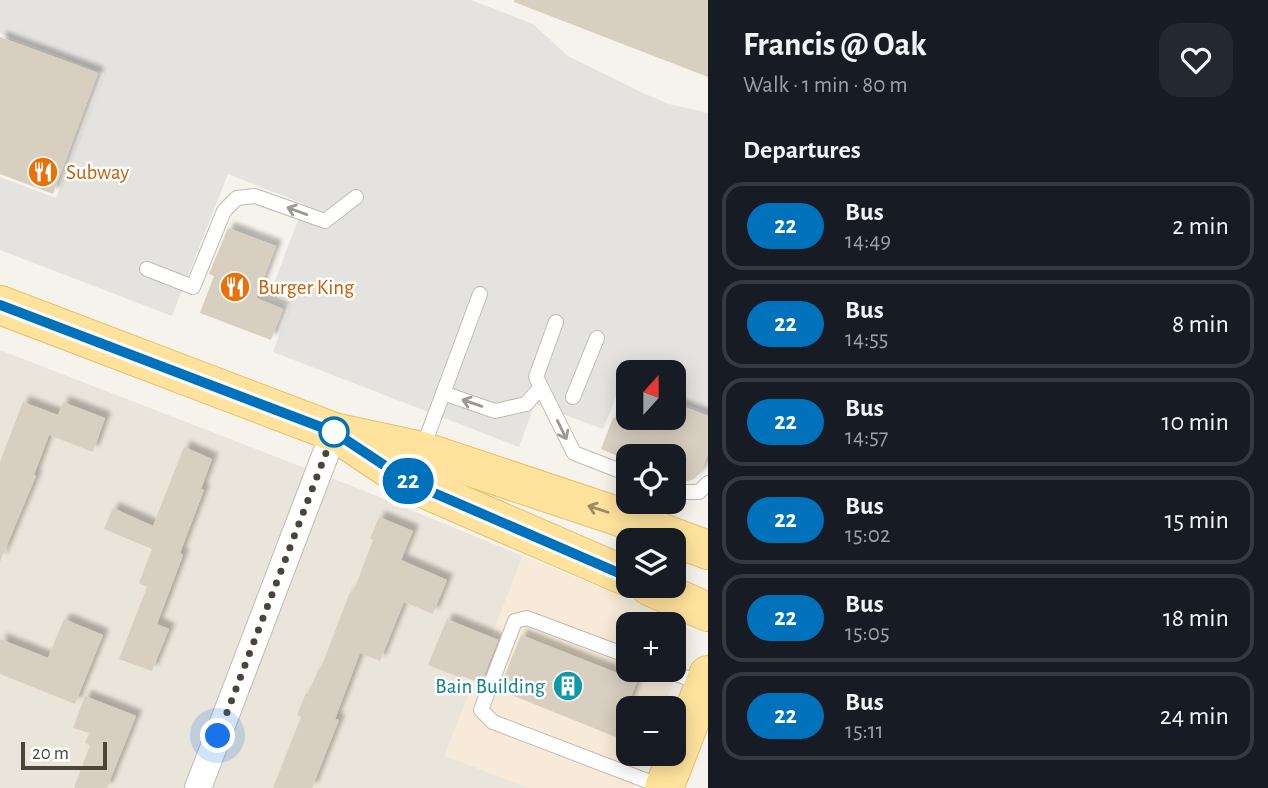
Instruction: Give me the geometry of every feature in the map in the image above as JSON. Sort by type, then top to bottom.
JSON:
[{"type":"main road","points":[[0,305],[334,432],[422,451],[617,516],[708,550]]},
{"type":"main road","points":[[334,432],[411,483],[616,572]]},
{"type":"main road","points":[[676,598],[708,612]]},
{"type":"main road","points":[[664,788],[705,689]]},
{"type":"street","points":[[198,788],[334,432]]},
{"type":"lane","points":[[148,270],[193,287],[224,211],[237,198],[255,196],[325,221],[356,197]]},
{"type":"lane","points":[[422,451],[480,294]]},
{"type":"lane","points":[[556,323],[536,377],[573,453],[616,469]]},
{"type":"lane","points":[[573,397],[597,338]]},
{"type":"lane","points":[[443,393],[495,411],[526,404],[541,387]]},
{"type":"lane","points":[[686,492],[699,492],[708,483]]},
{"type":"lane","points":[[616,651],[527,618],[515,621],[481,710],[494,722],[664,788]]},
{"type":"lane","points":[[686,680],[705,689]]},
{"type":"shaded area","points":[[0,0],[471,0],[533,24],[568,56],[643,93],[669,104],[708,113],[708,413],[686,404],[686,360],[616,360],[616,397],[603,429],[535,404],[519,447],[273,352],[290,305],[269,297],[304,204],[228,174],[172,316],[0,250],[0,177],[56,198],[104,73],[0,33]]},
{"type":"shaded area","points":[[0,350],[357,488],[523,556],[445,755],[528,788],[0,788]]},
{"type":"shaded area","points":[[523,556],[616,594],[616,598],[627,598],[662,612],[616,612],[616,682],[674,682],[668,696],[616,696],[616,766],[641,766],[633,788],[528,788],[445,756]]},
{"type":"building","points":[[708,0],[708,77],[514,2]]},
{"type":"building","points":[[0,37],[98,73],[53,194],[0,174]]},
{"type":"building","name":"Burger King","points":[[228,228],[276,246],[256,298],[283,309],[271,340],[200,313],[214,276],[209,274]]},
{"type":"building","points":[[23,402],[58,415],[63,402],[105,418],[93,452],[49,435],[34,475],[36,476],[0,562],[0,462]]},
{"type":"building","points":[[686,408],[708,416],[708,453],[701,472],[694,479],[686,481],[686,444],[616,444],[616,455],[601,449],[613,418],[616,418],[616,430],[686,430]]},
{"type":"building","points":[[184,447],[212,459],[201,489],[204,490],[180,553],[183,555],[157,624],[169,629],[152,671],[119,659],[147,587],[139,583],[152,549],[104,529],[113,508],[153,526]]},
{"type":"building","points":[[379,517],[413,531],[401,560],[447,580],[433,614],[404,602],[380,661],[360,653],[335,719],[339,720],[312,788],[273,788],[301,717],[297,715],[321,668],[350,592],[353,593]]},
{"type":"building","points":[[64,619],[103,635],[75,704],[0,674],[0,639],[48,658]]},
{"type":"building","points":[[447,619],[498,640],[481,683],[428,665]]},
{"type":"building","name":"Bain Building","points":[[521,635],[616,673],[616,682],[637,682],[631,696],[616,696],[616,737],[499,690]]},
{"type":"building","points":[[85,696],[136,716],[107,788],[74,788],[90,745],[85,743],[89,733],[73,728]]},
{"type":"bus line","name":"22","points":[[0,305],[334,432],[411,483],[616,572]]},
{"type":"place","name":"Subway","points":[[43,172]]},
{"type":"place","name":"Burger King","points":[[235,287]]},
{"type":"place","name":"Bain Building","points":[[568,686]]},
{"type":"route","points":[[218,736],[334,432]]}]
